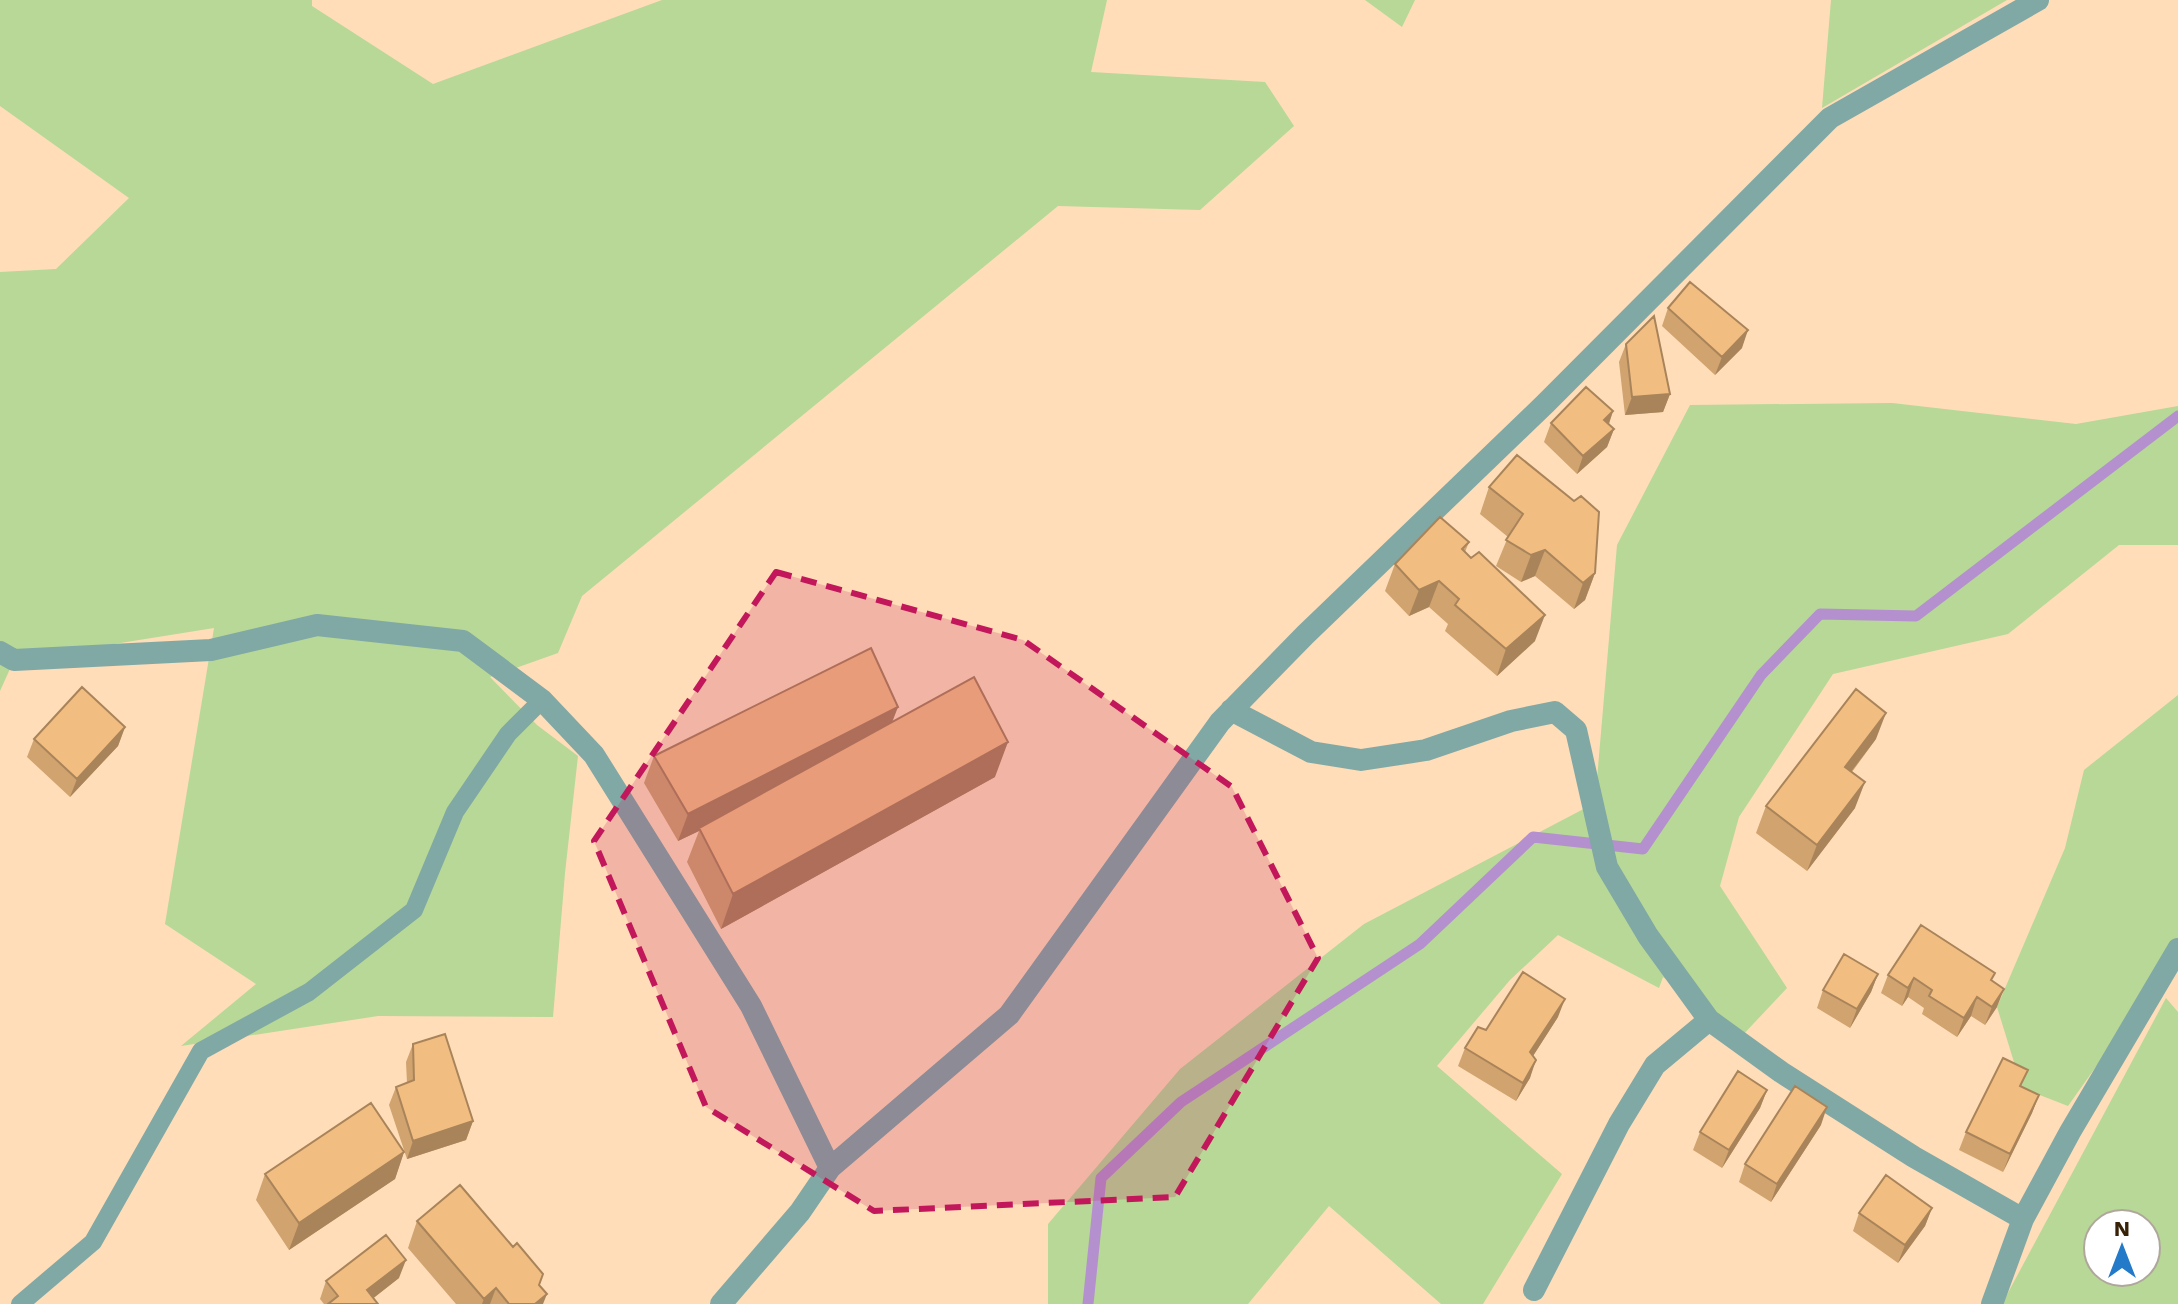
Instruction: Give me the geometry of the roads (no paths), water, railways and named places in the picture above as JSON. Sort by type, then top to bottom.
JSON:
[{"type":"street","points":[[721,1304],[800,1212],[830,1168],[1009,1015],[1220,722],[1305,635],[1546,403],[1830,118],[2038,0]]},
{"type":"street","points":[[0,652],[14,660],[211,650],[317,625],[463,641],[542,700],[594,755],[751,1006],[830,1168]]},
{"type":"street","points":[[1231,710],[1311,752],[1361,760],[1426,750],[1511,721],[1555,712],[1576,730],[1607,867],[1648,936],[1709,1020],[1781,1072],[1914,1157],[2023,1219]]},
{"type":"street","points":[[1992,1304],[2023,1219],[2070,1132],[2178,949]]},
{"type":"street","points":[[1534,1290],[1619,1124],[1655,1065],[1709,1020]]},
{"type":"lane","points":[[20,1304],[93,1242],[201,1051],[309,992],[414,910],[455,812],[508,734],[542,700]]},
{"type":"waterway","points":[[1088,1304],[1101,1178],[1181,1102],[1420,944],[1533,837],[1643,849],[1761,675],[1820,614],[1916,616],[2178,416]]}]
